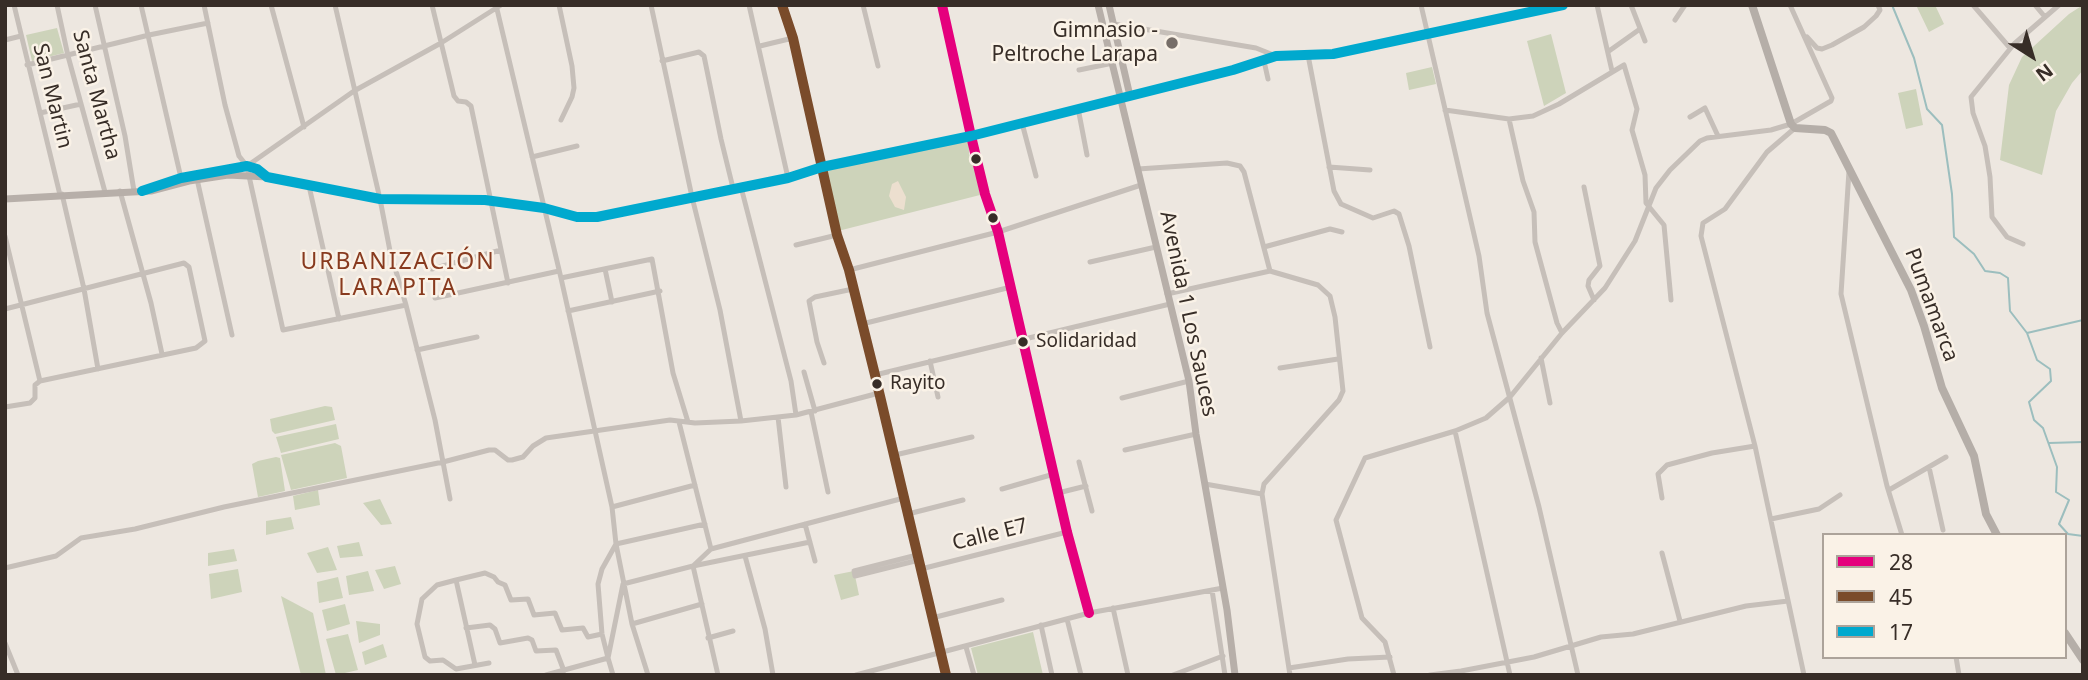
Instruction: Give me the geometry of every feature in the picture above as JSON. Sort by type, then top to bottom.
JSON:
[{"type":"main road","points":[[1752,5],[1793,126]]},
{"type":"main road","name":"Pumamarca","points":[[1793,126],[1831,133],[1891,247],[1911,290],[1942,388],[1974,456],[1986,513],[1996,533]]},
{"type":"main road","points":[[2067,637],[2083,660]]},
{"type":"street","name":"San Martin","points":[[14,5],[85,289],[98,369]]},
{"type":"street","name":"Santa Martha","points":[[57,5],[105,192]]},
{"type":"street","points":[[95,5],[138,191]]},
{"type":"street","points":[[141,5],[232,335]]},
{"type":"street","points":[[204,5],[225,105],[239,156],[247,166],[283,330],[406,305]]},
{"type":"street","points":[[271,5],[304,127]]},
{"type":"street","points":[[335,5],[390,251],[417,350],[450,499]]},
{"type":"street","points":[[432,5],[454,96],[458,101],[471,106],[508,283]]},
{"type":"street","points":[[559,5],[572,66],[573,88],[572,97],[561,120]]},
{"type":"street","points":[[651,5],[692,197],[720,310],[741,421]]},
{"type":"street","points":[[749,5],[788,178]]},
{"type":"street","points":[[782,5],[793,38],[837,234],[849,270],[895,455],[946,675]]},
{"type":"street","points":[[863,5],[878,66]]},
{"type":"street","points":[[942,5],[985,194],[998,232],[1058,493],[1089,613]]},
{"type":"street","name":"Avenida 1 Los Sauces","points":[[1098,5],[1189,381],[1235,675]]},
{"type":"street","points":[[1109,5],[1130,96]]},
{"type":"street","points":[[1421,5],[1479,256],[1487,313],[1557,579],[1578,675]]},
{"type":"street","points":[[189,178],[240,175],[267,177],[380,199],[492,201],[544,208],[577,217],[597,218],[971,136],[1276,56],[1333,54],[1563,5]]},
{"type":"street","points":[[1597,5],[1612,71]]},
{"type":"street","points":[[1631,5],[1645,41]]},
{"type":"street","points":[[1675,20],[1685,5]]},
{"type":"street","points":[[1790,5],[1832,98],[1828,104],[1793,126],[1767,152],[1725,209],[1703,223],[1701,236],[1755,446],[1804,675]]},
{"type":"street","points":[[1804,35],[1817,48],[1832,45],[1864,27],[1880,10],[1878,5]]},
{"type":"street","points":[[1973,5],[2010,48]]},
{"type":"street","points":[[2035,5],[2045,17]]},
{"type":"street","points":[[2023,244],[2007,237],[1992,217],[1985,146],[1971,97],[2010,48],[2059,5]]},
{"type":"street","points":[[5,199],[138,191],[247,166],[354,91],[441,44],[498,6],[612,507],[623,584],[648,675]]},
{"type":"street","points":[[27,65],[208,23]]},
{"type":"street","points":[[1114,24],[1256,48],[1276,56]]},
{"type":"street","points":[[1609,51],[1640,29]]},
{"type":"street","points":[[5,40],[21,36]]},
{"type":"street","points":[[760,47],[793,38]]},
{"type":"street","points":[[662,61],[699,52],[705,56],[721,139],[791,381],[796,415]]},
{"type":"street","points":[[1308,55],[1334,191],[1341,204],[1373,218],[1394,211],[1399,214],[1412,258],[1430,347]]},
{"type":"street","points":[[1264,61],[1268,79]]},
{"type":"street","points":[[1079,70],[1113,63]]},
{"type":"street","points":[[1445,110],[1520,119],[1543,113],[1621,65],[1626,68],[1637,109],[1632,130],[1645,175],[1646,203],[1664,225],[1671,300]]},
{"type":"street","points":[[40,113],[81,104]]},
{"type":"street","points":[[1078,108],[1087,155]]},
{"type":"street","points":[[1690,117],[1705,108],[1718,136]]},
{"type":"street","points":[[1509,118],[1523,181],[1534,212],[1535,242],[1562,333]]},
{"type":"street","points":[[1023,123],[1036,176]]},
{"type":"street","points":[[1394,675],[1385,642],[1362,618],[1337,527],[1337,514],[1365,458],[1455,431],[1486,418],[1510,397],[1562,333],[1605,288],[1635,241],[1656,188],[1700,141],[1793,126]]},
{"type":"street","points":[[532,157],[577,146]]},
{"type":"street","points":[[1138,169],[1227,163],[1240,166],[1244,172],[1269,271]]},
{"type":"street","points":[[247,166],[257,169],[267,177]]},
{"type":"street","points":[[1329,167],[1370,170]]},
{"type":"street","points":[[1849,171],[1841,294],[1901,533]]},
{"type":"street","points":[[849,270],[998,232],[1141,185]]},
{"type":"street","points":[[309,186],[339,319]]},
{"type":"street","points":[[1584,187],[1600,266],[1589,280],[1588,286],[1594,300]]},
{"type":"street","points":[[120,191],[162,354]]},
{"type":"street","points":[[1264,247],[1330,229],[1342,232]]},
{"type":"street","points":[[796,245],[837,234]]},
{"type":"street","points":[[5,236],[40,381]]},
{"type":"street","points":[[1090,262],[1156,247]]},
{"type":"street","points":[[432,268],[501,250]]},
{"type":"street","points":[[561,278],[652,259],[673,373],[688,422]]},
{"type":"street","points":[[5,309],[184,263],[189,267],[205,341],[196,348],[40,381],[35,385],[35,398],[30,403],[5,407]]},
{"type":"street","points":[[606,269],[612,302]]},
{"type":"street","points":[[435,298],[559,271]]},
{"type":"street","points":[[1167,294],[1269,271],[1318,285],[1330,296],[1335,317],[1343,391],[1339,400],[1264,484],[1262,494],[1289,671],[1348,659],[1390,657]]},
{"type":"street","points":[[862,324],[1011,287]]},
{"type":"street","points":[[824,363],[809,301],[815,297],[853,289]]},
{"type":"street","points":[[568,311],[660,291]]},
{"type":"street","points":[[875,375],[1170,304]]},
{"type":"street","points":[[417,350],[477,337]]},
{"type":"street","points":[[1541,358],[1550,403]]},
{"type":"street","points":[[1280,368],[1338,359]]},
{"type":"street","points":[[930,361],[938,397]]},
{"type":"street","points":[[804,372],[828,492]]},
{"type":"street","points":[[1122,398],[1189,381]]},
{"type":"street","points":[[5,568],[56,556],[81,538],[135,529],[224,507],[495,450],[512,460],[523,457],[533,446],[546,438],[670,420],[741,421],[796,415],[879,393]]},
{"type":"street","points":[[778,417],[786,487]]},
{"type":"street","points":[[679,422],[710,549]]},
{"type":"street","points":[[1455,431],[1471,492],[1510,675]]},
{"type":"street","points":[[1125,450],[1196,434]]},
{"type":"street","points":[[895,455],[972,438]]},
{"type":"street","points":[[1662,498],[1658,474],[1667,465],[1712,453],[1755,446]]},
{"type":"street","points":[[1889,490],[1945,457]]},
{"type":"street","points":[[1079,463],[1092,511]]},
{"type":"street","points":[[1929,467],[1943,530]]},
{"type":"street","points":[[1002,489],[1054,474]]},
{"type":"street","points":[[1205,484],[1262,494]]},
{"type":"street","points":[[612,507],[695,485]]},
{"type":"street","points":[[1058,493],[1086,486]]},
{"type":"street","points":[[1771,519],[1819,509],[1840,495]]},
{"type":"street","points":[[693,566],[710,549],[904,498]]},
{"type":"street","points":[[908,514],[963,500]]},
{"type":"street","points":[[612,675],[602,634],[598,584],[602,569],[616,544],[705,524]]},
{"type":"street","points":[[805,524],[815,561]]},
{"type":"street","name":"Calle E7","points":[[921,569],[1068,532]]},
{"type":"street","points":[[623,584],[693,566],[810,542]]},
{"type":"street","points":[[1662,553],[1680,621]]},
{"type":"street","points":[[746,556],[765,629],[773,675]]},
{"type":"street","points":[[918,558],[855,576],[854,572],[918,558]]},
{"type":"street","points":[[693,566],[718,675]]},
{"type":"street","points":[[489,663],[456,669],[443,660],[427,660],[417,624],[422,599],[430,590],[437,585],[485,573],[505,585],[511,600],[528,600],[534,615],[555,613],[562,630],[583,628],[588,637],[602,634]]},
{"type":"street","points":[[456,580],[475,665]]},
{"type":"street","points":[[608,658],[623,584]]},
{"type":"street","points":[[856,675],[874,673],[1089,613],[1223,588]]},
{"type":"street","points":[[1212,590],[1225,675]]},
{"type":"street","points":[[932,618],[1002,600]]},
{"type":"street","points":[[1430,675],[1534,657],[1601,637],[1633,634],[1746,606],[1788,601]]},
{"type":"street","points":[[632,624],[702,604]]},
{"type":"street","points":[[1113,608],[1128,675]]},
{"type":"street","points":[[601,610],[617,609]]},
{"type":"street","points":[[1067,619],[1082,675]]},
{"type":"street","points":[[466,628],[490,625],[495,629],[500,643],[531,639],[536,650],[556,650],[564,671]]},
{"type":"street","points":[[1041,625],[1052,675]]},
{"type":"street","points":[[708,638],[733,631]]},
{"type":"street","points":[[5,643],[18,675]]},
{"type":"street","points":[[966,647],[974,675]]},
{"type":"street","points":[[1173,675],[1223,656]]},
{"type":"street","points":[[546,675],[608,658]]},
{"type":"green space","points":[[1916,5],[1935,5],[1944,24],[1929,32]]},
{"type":"green space","points":[[2083,5],[2083,70],[2056,111],[2042,175],[2000,160],[2009,85],[2022,57],[2069,14]]},
{"type":"green space","points":[[57,28],[64,53],[32,61],[26,35]]},
{"type":"green space","points":[[1551,34],[1566,93],[1544,106],[1527,41]]},
{"type":"green space","points":[[1432,67],[1436,84],[1409,90],[1406,73]]},
{"type":"green space","points":[[1916,89],[1923,125],[1906,129],[1898,93]]},
{"type":"green space","points":[[965,139],[969,144],[969,154],[975,168],[980,195],[838,231],[826,171]]},
{"type":"green space","points":[[325,406],[332,407],[335,420],[275,434],[272,431],[270,419]]},
{"type":"green space","points":[[336,424],[339,439],[281,453],[276,437]]},
{"type":"green space","points":[[335,443],[341,446],[347,478],[291,490],[281,455]]},
{"type":"green space","points":[[280,458],[285,491],[258,497],[252,464]]},
{"type":"green space","points":[[318,490],[320,505],[295,510],[293,496]]},
{"type":"green space","points":[[380,499],[392,524],[381,525],[363,503]]},
{"type":"green space","points":[[291,517],[294,529],[266,535],[266,521]]},
{"type":"green space","points":[[359,542],[363,556],[340,558],[337,546]]},
{"type":"green space","points":[[328,547],[337,570],[317,573],[307,553]]},
{"type":"green space","points":[[234,549],[237,561],[208,566],[208,553]]},
{"type":"green space","points":[[395,566],[401,584],[384,589],[375,570]]},
{"type":"green space","points":[[238,569],[242,592],[211,599],[209,574]]},
{"type":"green space","points":[[368,571],[374,591],[349,595],[346,576]]},
{"type":"green space","points":[[854,571],[859,595],[841,600],[834,575]]},
{"type":"green space","points":[[338,577],[343,598],[319,603],[317,582]]},
{"type":"green space","points":[[281,596],[313,613],[326,675],[301,675]]},
{"type":"green space","points":[[345,604],[350,624],[327,631],[322,610]]},
{"type":"green space","points":[[356,621],[380,624],[380,635],[359,643]]},
{"type":"green space","points":[[1033,632],[1043,675],[978,675],[971,648]]},
{"type":"green space","points":[[348,634],[358,670],[336,675],[326,639]]},
{"type":"green space","points":[[383,644],[387,657],[365,665],[362,652]]},
{"type":"shaded area","points":[[898,181],[906,197],[904,210],[895,207],[889,196],[892,184]]},
{"type":"waterway","points":[[1892,5],[1914,58],[1927,109],[1942,125],[1952,194],[1954,237],[1974,254],[1985,271],[2000,273],[2008,278],[2010,311],[2027,333],[2037,360],[2050,369],[2051,381],[2029,402],[2034,420],[2043,428],[2057,467],[2056,492],[2069,500],[2059,524],[2068,534],[2083,536]]},
{"type":"waterway","points":[[2027,333],[2083,320]]},
{"type":"waterway","points":[[2049,443],[2083,442]]},
{"type":"transit line","name":"45","points":[[782,5],[793,38],[837,235],[849,270],[946,675]]},
{"type":"transit line","name":"28","points":[[942,5],[985,194],[998,232],[1067,532],[1089,613]]},
{"type":"transit line","name":"17","points":[[142,191],[181,178],[247,166],[257,169],[267,177],[380,199],[485,200],[544,208],[577,217],[597,217],[788,178],[822,167],[971,136],[1233,70],[1276,56],[1333,54],[1563,5]]},
{"type":"place","name":"Gimnasio - Peltroche Larapa","points":[[1172,43]]},
{"type":"place","name":"Solidaridad","points":[[1023,342]]},
{"type":"place","name":"Rayito","points":[[877,384]]},
{"type":"district","name":"URBANIZACIÓN LARAPITA","points":[[398,275]]}]
